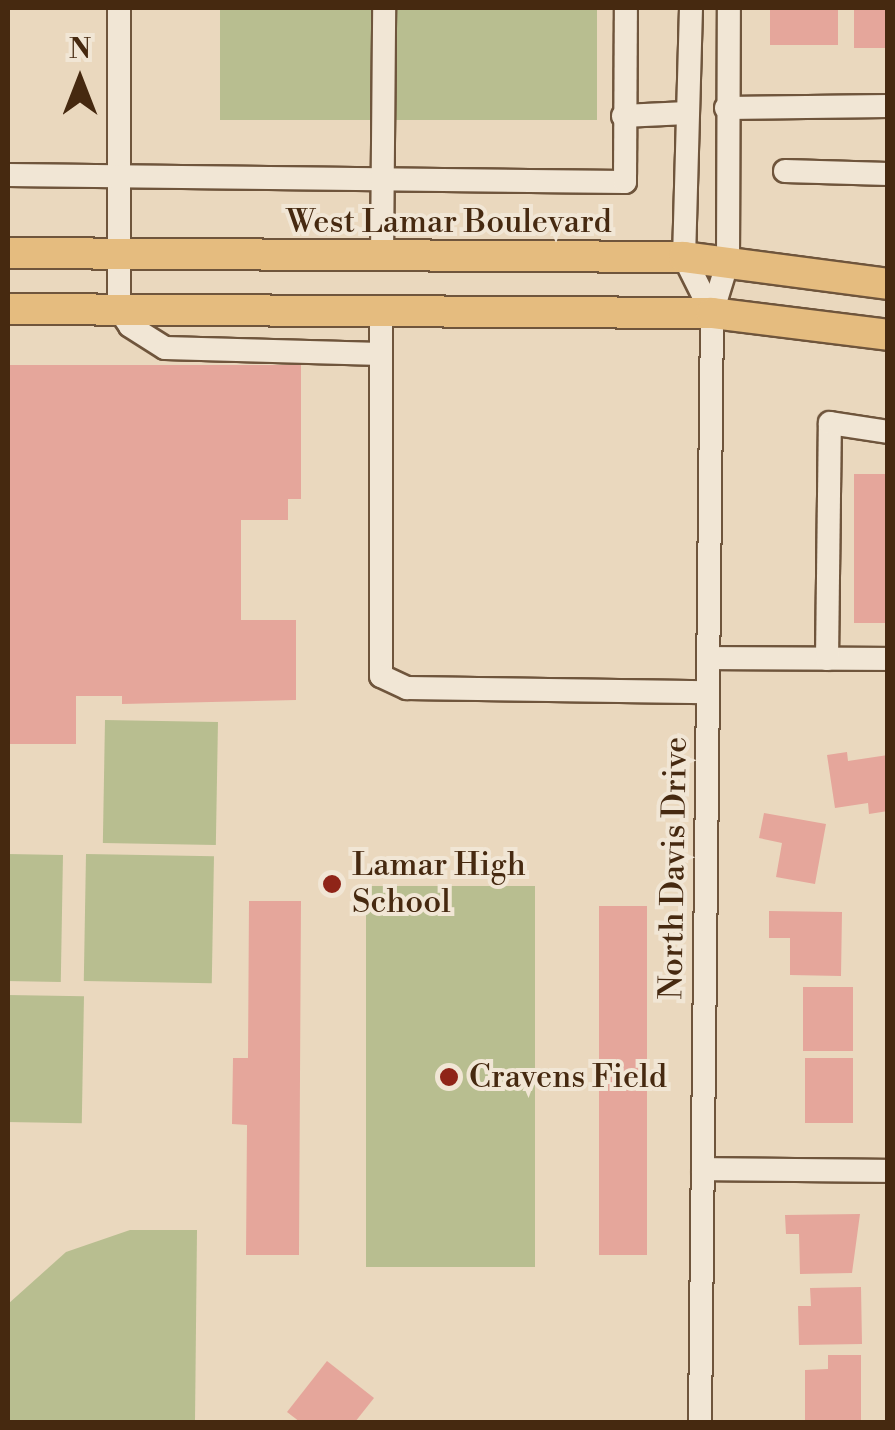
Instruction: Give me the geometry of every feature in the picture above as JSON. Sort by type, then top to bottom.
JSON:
[{"type":"main road","name":"West Lamar Boulevard","points":[[8,253],[684,257],[888,284]]},
{"type":"main road","points":[[8,309],[712,314],[888,335]]},
{"type":"street","points":[[119,8],[119,310],[130,326],[165,348],[381,354]]},
{"type":"street","points":[[382,258],[384,8]]},
{"type":"street","points":[[8,175],[624,182],[626,8]]},
{"type":"street","name":"North Davis Drive","points":[[691,8],[684,257],[712,314]]},
{"type":"street","name":"North Davis Drive","points":[[700,1422],[712,314],[728,261],[729,8]]},
{"type":"street","points":[[726,108],[888,106]]},
{"type":"street","points":[[623,116],[688,114]]},
{"type":"street","points":[[784,171],[888,174]]},
{"type":"street","points":[[381,312],[381,676],[407,688],[708,692]]},
{"type":"street","points":[[826,658],[830,423],[888,432]]},
{"type":"street","points":[[708,658],[888,659]]},
{"type":"street","points":[[703,1169],[888,1172]]},
{"type":"green space","points":[[220,8],[597,8],[597,120],[220,120]]},
{"type":"green space","points":[[105,720],[218,722],[216,845],[103,843]]},
{"type":"green space","points":[[8,854],[63,855],[61,982],[8,981]]},
{"type":"green space","points":[[86,854],[214,856],[212,983],[84,981]]},
{"type":"green space","name":"Cravens Field","points":[[366,886],[535,886],[535,1267],[366,1267]]},
{"type":"green space","points":[[8,995],[84,996],[82,1123],[8,1122]]},
{"type":"green space","points":[[130,1230],[197,1230],[195,1422],[8,1422],[8,1304],[66,1252]]},
{"type":"building","points":[[770,8],[838,8],[838,45],[770,45]]},
{"type":"building","points":[[854,8],[888,8],[888,48],[854,48]]},
{"type":"building","points":[[8,365],[301,365],[301,499],[288,499],[288,520],[241,520],[241,620],[296,620],[296,700],[122,704],[122,696],[76,696],[76,744],[8,744]]},
{"type":"building","points":[[854,474],[888,474],[888,623],[854,623]]},
{"type":"building","points":[[847,752],[848,761],[888,755],[888,811],[869,814],[868,803],[835,808],[827,755]]},
{"type":"building","points":[[764,813],[826,824],[815,884],[776,877],[782,843],[759,838]]},
{"type":"building","points":[[249,901],[301,901],[299,1255],[246,1255],[247,1125],[232,1124],[233,1058],[248,1058]]},
{"type":"building","points":[[599,906],[647,906],[647,1255],[599,1255]]},
{"type":"building","points":[[769,911],[842,912],[841,976],[790,975],[790,938],[769,938]]},
{"type":"building","points":[[803,987],[853,987],[853,1051],[803,1051]]},
{"type":"building","points":[[805,1058],[853,1058],[853,1123],[805,1123]]},
{"type":"building","points":[[860,1214],[852,1273],[800,1274],[799,1234],[786,1234],[785,1215]]},
{"type":"building","points":[[861,1287],[862,1344],[799,1345],[798,1306],[811,1306],[810,1288]]},
{"type":"building","points":[[828,1355],[861,1355],[861,1422],[805,1422],[805,1370],[828,1369]]},
{"type":"building","points":[[327,1361],[374,1398],[355,1422],[300,1422],[287,1412]]},
{"type":"place","name":"Lamar High School","points":[[332,884]]},
{"type":"place","name":"Cravens Field","points":[[449,1077]]}]
